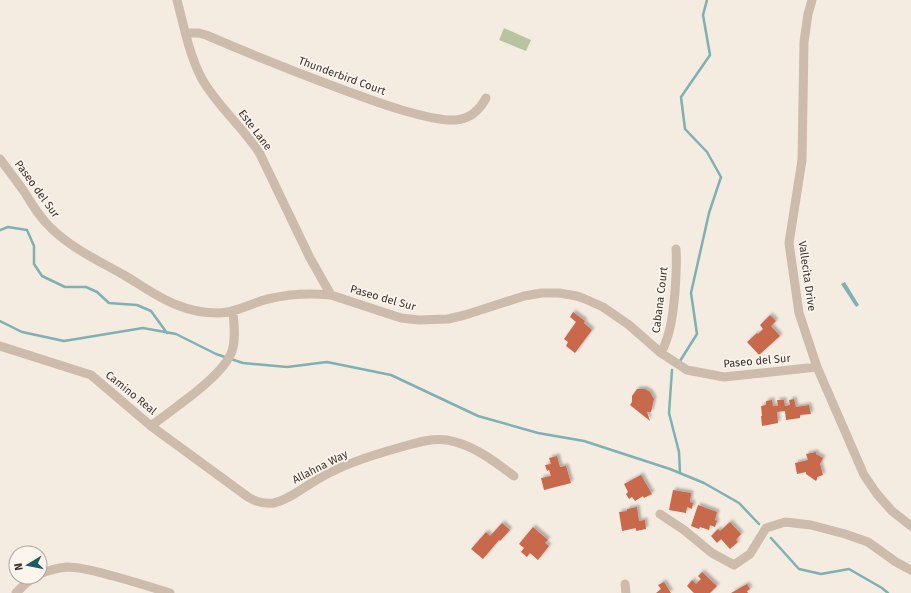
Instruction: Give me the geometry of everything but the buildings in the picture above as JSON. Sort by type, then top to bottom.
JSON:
[{"type":"street","name":"Este Lane","points":[[177,0],[192,56],[202,79],[217,101],[260,154],[310,258],[331,296]]},
{"type":"street","name":"Vallecita Drive","points":[[812,0],[808,14],[804,42],[802,160],[789,243],[799,313],[816,367],[864,475],[877,494],[892,511],[911,526]]},
{"type":"street","name":"Thunderbird Court","points":[[186,33],[199,33],[206,35],[304,75],[377,102],[416,114],[440,119],[464,119],[477,110],[486,98]]},
{"type":"street","name":"Paseo del Sur","points":[[0,159],[35,209],[46,223],[59,235],[77,249],[159,296],[184,308],[219,313],[233,311],[257,302],[279,297],[320,294],[409,320],[428,320],[456,317],[514,299],[550,292],[568,294],[586,299],[603,307],[629,325],[661,353],[687,370],[724,377],[816,367]]},
{"type":"street","name":"Cabana Court","points":[[661,353],[667,341],[673,311],[676,248]]},
{"type":"street","name":"Camino Real","points":[[0,346],[91,375],[150,426],[214,376],[228,359],[234,341],[233,311]]},
{"type":"street","name":"Allahna Way","points":[[150,426],[248,497],[262,503],[273,503],[284,499],[328,473],[356,461],[401,447],[436,440],[452,441],[470,448],[488,457],[514,476]]},
{"type":"street","points":[[660,514],[684,530],[712,552],[734,565],[750,554],[766,528],[785,522],[811,525],[868,542],[901,565],[911,570]]},
{"type":"street","points":[[48,571],[62,568],[84,569],[170,593]]},
{"type":"street","points":[[16,593],[24,585]]},
{"type":"green space","points":[[504,28],[531,40],[526,51],[499,40]]},
{"type":"water","points":[[845,282],[859,305],[856,307],[841,284]]},
{"type":"waterway","points":[[680,361],[697,334],[691,293],[709,213],[721,177],[707,152],[685,129],[681,97],[710,55],[703,15],[707,0]]},
{"type":"waterway","points":[[0,230],[8,227],[27,230],[34,246],[34,264],[42,276],[65,287],[86,287],[97,292],[109,303],[137,305],[151,311],[167,333]]},
{"type":"waterway","points":[[0,321],[22,332],[64,341],[143,328],[176,334],[216,354],[243,363],[287,367],[327,362],[391,375],[478,416],[538,433],[584,441],[670,469],[704,483],[739,503],[759,524]]},
{"type":"waterway","points":[[672,370],[669,413],[679,452],[680,473]]},
{"type":"waterway","points":[[771,538],[799,569],[821,574],[849,569],[888,593]]}]
